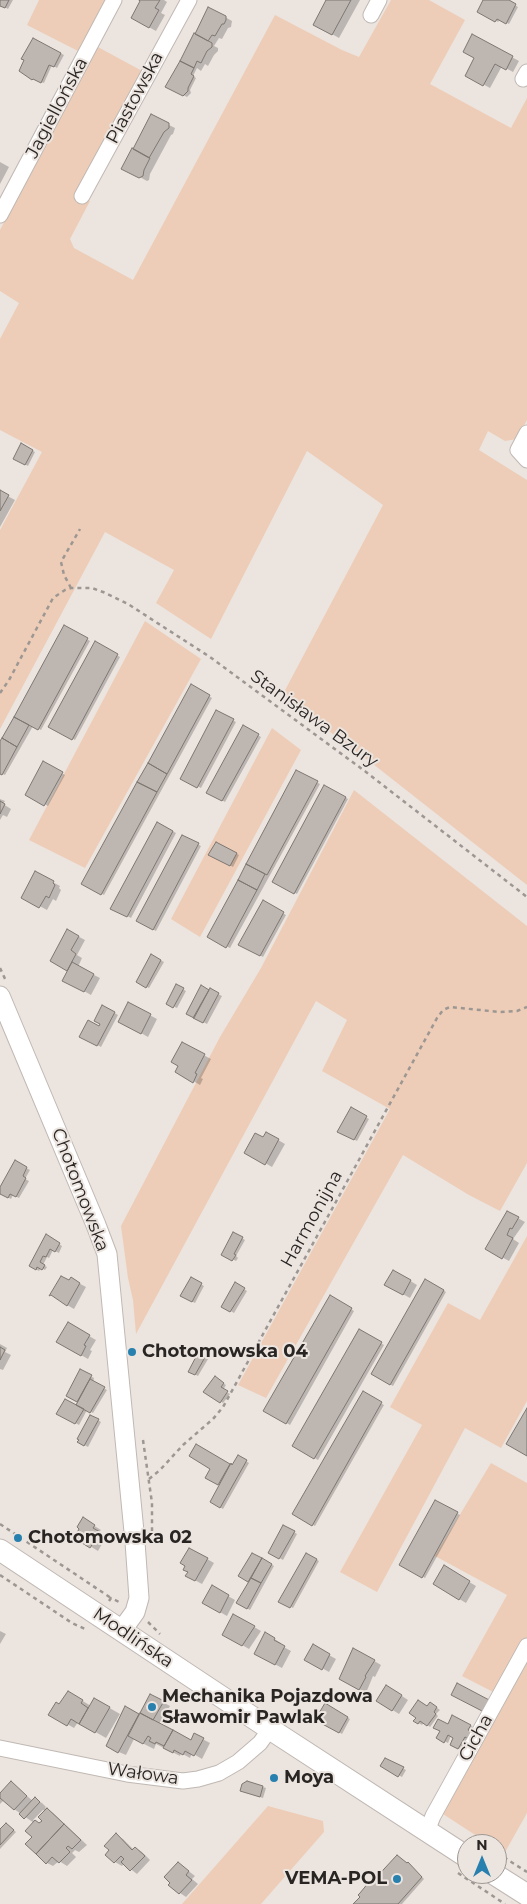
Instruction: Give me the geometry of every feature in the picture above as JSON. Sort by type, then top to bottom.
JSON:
[{"type":"main road","name":"Modlińska","points":[[0,1550],[457,1850]]},
{"type":"main road","points":[[507,1882],[527,1895]]},
{"type":"street","name":"Jagiellońska","points":[[0,216],[114,0]]},
{"type":"street","name":"Piastowska","points":[[82,196],[188,0]]},
{"type":"street","points":[[371,15],[379,0]]},
{"type":"street","points":[[522,454],[527,433]]},
{"type":"street","name":"Chotomowska","points":[[0,996],[107,1254],[139,1598],[135,1612],[122,1630]]},
{"type":"street","name":"Cicha","points":[[427,1831],[433,1816],[527,1646]]},
{"type":"street","name":"Wałowa","points":[[0,1748],[127,1774],[183,1781],[219,1773],[238,1762],[260,1743],[270,1729]]},
{"type":"path","points":[[0,693],[9,680],[53,598],[71,588],[64,575],[61,562],[80,528]]},
{"type":"path","name":"Stanisława Bzury","points":[[71,588],[92,588],[128,604],[210,658],[366,772],[527,897]]},
{"type":"path","name":"Harmonijna","points":[[130,1489],[144,1483],[160,1470],[223,1408],[443,1010],[450,1007],[500,1012],[517,1011],[527,1007]]},
{"type":"path","points":[[0,1524],[111,1598]]},
{"type":"path","points":[[507,1859],[527,1872]]},
{"type":"shaded area","points":[[39,0],[105,0],[78,51],[27,25]]},
{"type":"shaded area","points":[[391,0],[429,0],[465,20],[430,84],[511,128],[527,98],[527,420],[517,439],[505,441],[488,431],[479,450],[527,480],[527,885],[373,764],[282,696],[383,505],[307,451],[211,639],[156,603],[174,570],[105,532],[0,729],[0,530],[42,452],[0,430],[0,339],[19,303],[0,291],[0,230],[96,46],[144,72],[78,197],[90,201],[70,239],[74,248],[133,280],[275,15],[359,57]]},
{"type":"shaded area","points":[[145,621],[201,659],[85,868],[29,840]]},
{"type":"shaded area","points":[[272,728],[301,750],[200,937],[171,919]]},
{"type":"shaded area","points":[[354,790],[527,926],[527,1163],[500,1211],[469,1195],[403,1155],[266,1398],[238,1385],[390,1109],[322,1071],[347,1020],[316,1001],[136,1334],[133,1300],[121,1226],[220,1037],[261,968]]},
{"type":"shaded area","points":[[527,1236],[527,1401],[501,1448],[465,1428],[377,1592],[340,1572],[422,1425],[390,1407],[448,1303],[480,1320]]},
{"type":"shaded area","points":[[491,1463],[527,1483],[527,1642],[497,1694],[462,1676],[507,1595],[435,1556]]},
{"type":"shaded area","points":[[527,1658],[527,1813],[507,1849],[507,1834],[474,1834],[440,1812]]},
{"type":"shaded area","points":[[268,1806],[323,1821],[324,1832],[261,1904],[182,1904]]},
{"type":"building","points":[[0,0],[9,0],[5,8],[0,6]]},
{"type":"building","points":[[139,0],[160,0],[155,8],[159,10],[149,28],[131,18]]},
{"type":"building","points":[[326,0],[351,0],[332,35],[313,25]]},
{"type":"building","points":[[483,0],[509,0],[516,4],[506,24],[497,19],[495,22],[477,12]]},
{"type":"building","points":[[208,7],[226,16],[226,20],[215,36],[212,35],[208,41],[195,34]]},
{"type":"building","points":[[194,33],[212,43],[212,47],[207,51],[201,63],[197,61],[194,68],[180,61]]},
{"type":"building","points":[[472,34],[513,56],[506,70],[495,64],[483,86],[465,76],[474,58],[463,52]]},
{"type":"building","points":[[33,38],[61,53],[54,67],[49,65],[41,83],[32,80],[19,71],[24,60],[21,59]]},
{"type":"building","points":[[180,61],[194,68],[191,74],[194,76],[188,91],[183,96],[165,87]]},
{"type":"building","points":[[151,114],[169,123],[169,128],[164,132],[149,158],[133,149]]},
{"type":"building","points":[[132,148],[150,158],[143,176],[139,178],[121,169]]},
{"type":"building","points":[[21,443],[33,450],[25,465],[13,459]]},
{"type":"building","points":[[0,490],[9,495],[0,511]]},
{"type":"building","points":[[64,625],[88,638],[38,730],[14,717]]},
{"type":"building","points":[[95,641],[118,654],[72,740],[48,727]]},
{"type":"building","points":[[191,684],[210,695],[167,774],[148,763]]},
{"type":"building","points":[[216,710],[234,719],[197,788],[180,779]]},
{"type":"building","points":[[14,717],[29,725],[17,747],[2,738]]},
{"type":"building","points":[[243,725],[259,734],[222,801],[206,793]]},
{"type":"building","points":[[2,738],[17,747],[2,775],[0,774],[0,741]]},
{"type":"building","points":[[43,761],[63,772],[44,806],[25,795]]},
{"type":"building","points":[[148,763],[167,774],[157,792],[137,782]]},
{"type":"building","points":[[296,770],[318,781],[267,875],[246,864]]},
{"type":"building","points":[[137,782],[157,792],[101,895],[81,884]]},
{"type":"building","points":[[324,785],[346,797],[294,894],[272,882]]},
{"type":"building","points":[[0,801],[5,804],[0,814]]},
{"type":"building","points":[[157,822],[173,831],[127,917],[110,909]]},
{"type":"building","points":[[182,835],[199,843],[153,930],[136,921]]},
{"type":"building","points":[[216,842],[237,853],[230,866],[208,855]]},
{"type":"building","points":[[246,864],[265,874],[257,890],[238,880]]},
{"type":"building","points":[[35,871],[54,881],[55,885],[49,898],[46,896],[39,908],[21,898]]},
{"type":"building","points":[[238,880],[257,890],[226,948],[207,937]]},
{"type":"building","points":[[263,900],[284,912],[260,956],[238,945]]},
{"type":"building","points":[[67,929],[79,936],[71,950],[76,954],[67,971],[50,961]]},
{"type":"building","points":[[151,954],[161,960],[146,988],[136,982]]},
{"type":"building","points":[[72,962],[94,974],[84,992],[62,981]]},
{"type":"building","points":[[176,984],[184,988],[173,1008],[166,1004]]},
{"type":"building","points":[[201,985],[209,990],[194,1018],[186,1014]]},
{"type":"building","points":[[210,988],[219,993],[203,1023],[193,1018]]},
{"type":"building","points":[[128,1002],[151,1014],[141,1034],[118,1022]]},
{"type":"building","points":[[102,1005],[115,1012],[97,1046],[79,1037],[88,1020],[99,1026],[100,1024],[94,1021]]},
{"type":"building","points":[[182,1042],[205,1054],[195,1073],[197,1074],[193,1083],[175,1072],[178,1066],[171,1062]]},
{"type":"building","points":[[351,1107],[367,1116],[354,1140],[337,1132]]},
{"type":"building","points":[[266,1132],[279,1139],[265,1165],[244,1153],[255,1133],[263,1137]]},
{"type":"building","points":[[15,1160],[27,1167],[23,1176],[26,1178],[16,1197],[10,1194],[8,1198],[0,1194],[0,1187]]},
{"type":"building","points":[[507,1211],[519,1217],[507,1235],[513,1238],[502,1259],[485,1249]]},
{"type":"building","points":[[233,1232],[243,1237],[232,1261],[221,1255]]},
{"type":"building","points":[[46,1234],[60,1243],[55,1252],[50,1249],[46,1257],[43,1256],[40,1262],[45,1265],[42,1270],[37,1267],[36,1270],[29,1266]]},
{"type":"building","points":[[393,1270],[411,1280],[403,1295],[384,1285]]},
{"type":"building","points":[[61,1276],[69,1280],[71,1277],[80,1283],[67,1306],[51,1295],[49,1296]]},
{"type":"building","points":[[191,1277],[202,1283],[192,1302],[180,1296]]},
{"type":"building","points":[[425,1279],[444,1290],[390,1385],[371,1374]]},
{"type":"building","points":[[235,1282],[245,1288],[230,1312],[221,1307]]},
{"type":"building","points":[[330,1295],[352,1308],[286,1424],[263,1411]]},
{"type":"building","points":[[68,1322],[90,1335],[84,1345],[86,1346],[81,1356],[56,1342]]},
{"type":"building","points":[[359,1329],[382,1342],[314,1459],[292,1446]]},
{"type":"building","points":[[0,1347],[5,1350],[0,1360]]},
{"type":"building","points":[[204,1349],[208,1352],[195,1375],[188,1372],[199,1351],[202,1352]]},
{"type":"building","points":[[80,1369],[92,1375],[77,1402],[66,1396]]},
{"type":"building","points":[[215,1376],[224,1383],[221,1387],[228,1391],[220,1403],[203,1392]]},
{"type":"building","points":[[90,1379],[105,1387],[90,1413],[76,1405]]},
{"type":"building","points":[[363,1391],[382,1402],[312,1526],[292,1514]]},
{"type":"building","points":[[65,1399],[84,1409],[75,1424],[56,1414]]},
{"type":"building","points":[[527,1408],[527,1456],[506,1444]]},
{"type":"building","points":[[90,1415],[99,1419],[84,1446],[77,1442],[79,1440],[77,1439]]},
{"type":"building","points":[[196,1444],[230,1464],[218,1485],[205,1478],[210,1469],[189,1456]]},
{"type":"building","points":[[238,1455],[247,1460],[220,1508],[210,1502],[231,1463],[232,1465]]},
{"type":"building","points":[[435,1500],[458,1512],[422,1578],[399,1565]]},
{"type":"building","points":[[83,1517],[95,1525],[93,1528],[100,1532],[90,1548],[74,1538],[79,1529],[77,1527]]},
{"type":"building","points":[[283,1525],[295,1531],[279,1559],[268,1553]]},
{"type":"building","points":[[189,1548],[208,1558],[195,1581],[185,1576],[188,1572],[183,1570],[185,1566],[180,1563]]},
{"type":"building","points":[[252,1553],[262,1558],[248,1582],[238,1576]]},
{"type":"building","points":[[306,1553],[317,1559],[290,1608],[278,1602]]},
{"type":"building","points":[[262,1558],[272,1564],[261,1583],[251,1578]]},
{"type":"building","points":[[444,1565],[470,1581],[459,1600],[433,1584]]},
{"type":"building","points":[[251,1578],[261,1583],[247,1609],[236,1603]]},
{"type":"building","points":[[212,1585],[229,1595],[220,1613],[202,1603]]},
{"type":"building","points":[[233,1614],[255,1626],[242,1646],[222,1635]]},
{"type":"building","points":[[265,1632],[285,1646],[275,1665],[254,1654]]},
{"type":"building","points":[[313,1644],[330,1654],[322,1670],[304,1660]]},
{"type":"building","points":[[353,1648],[375,1660],[359,1690],[339,1679]]},
{"type":"building","points":[[457,1683],[491,1701],[484,1712],[451,1695]]},
{"type":"building","points":[[386,1685],[402,1695],[392,1711],[376,1701]]},
{"type":"building","points":[[68,1691],[83,1700],[81,1703],[88,1708],[79,1724],[71,1719],[67,1726],[48,1715],[56,1702],[59,1704]]},
{"type":"building","name":"Mechanika Pojazdowa Sławomir Pawlak","points":[[150,1694],[164,1701],[153,1720],[140,1713]]},
{"type":"building","points":[[94,1698],[110,1707],[95,1733],[79,1724]]},
{"type":"building","points":[[418,1700],[427,1706],[430,1702],[437,1707],[434,1712],[436,1714],[427,1726],[420,1721],[418,1724],[413,1721],[416,1718],[409,1713]]},
{"type":"building","points":[[325,1703],[348,1717],[339,1733],[315,1720]]},
{"type":"building","points":[[125,1706],[139,1714],[118,1753],[106,1746]]},
{"type":"building","points":[[140,1713],[173,1730],[164,1746],[149,1741],[151,1738],[148,1736],[143,1744],[128,1736]]},
{"type":"building","points":[[452,1715],[471,1725],[468,1730],[473,1732],[469,1739],[465,1737],[458,1749],[450,1745],[453,1738],[448,1735],[444,1743],[436,1738],[440,1731],[433,1728],[438,1719],[448,1724]]},
{"type":"building","points":[[173,1730],[191,1740],[194,1733],[204,1738],[194,1756],[185,1751],[183,1755],[174,1750],[173,1753],[163,1748]]},
{"type":"building","points":[[385,1758],[404,1767],[398,1777],[380,1766]]},
{"type":"building","points":[[11,1781],[27,1796],[14,1810],[0,1798],[0,1793]]},
{"type":"building","points":[[247,1781],[263,1786],[260,1797],[240,1791],[242,1784]]},
{"type":"building","points":[[35,1797],[40,1802],[24,1819],[19,1814]]},
{"type":"building","points":[[47,1808],[64,1824],[36,1854],[25,1844],[32,1837],[25,1831],[35,1820],[39,1823],[42,1821],[38,1817]]},
{"type":"building","points":[[6,1823],[14,1830],[0,1845],[0,1829]]},
{"type":"building","points":[[64,1824],[81,1840],[72,1849],[68,1846],[66,1848],[70,1852],[59,1863],[52,1857],[46,1864],[36,1854]]},
{"type":"building","points":[[116,1833],[132,1850],[135,1847],[145,1856],[130,1871],[121,1862],[124,1859],[121,1856],[114,1863],[105,1855],[109,1850],[104,1846]]},
{"type":"building","name":"VEMA-POL","points":[[397,1855],[408,1862],[422,1877],[398,1904],[353,1904],[360,1897],[358,1895],[369,1882],[372,1882]]},
{"type":"building","points":[[178,1862],[189,1871],[186,1875],[192,1880],[179,1894],[168,1885],[170,1883],[164,1877]]},
{"type":"place","name":"Chotomowska 04","points":[[132,1352]]},
{"type":"place","name":"Chotomowska 02","points":[[18,1538]]},
{"type":"place","name":"Mechanika Pojazdowa Sławomir Pawlak","points":[[152,1707]]},
{"type":"place","name":"Moya","points":[[274,1778]]},
{"type":"place","name":"VEMA-POL","points":[[397,1879]]}]
